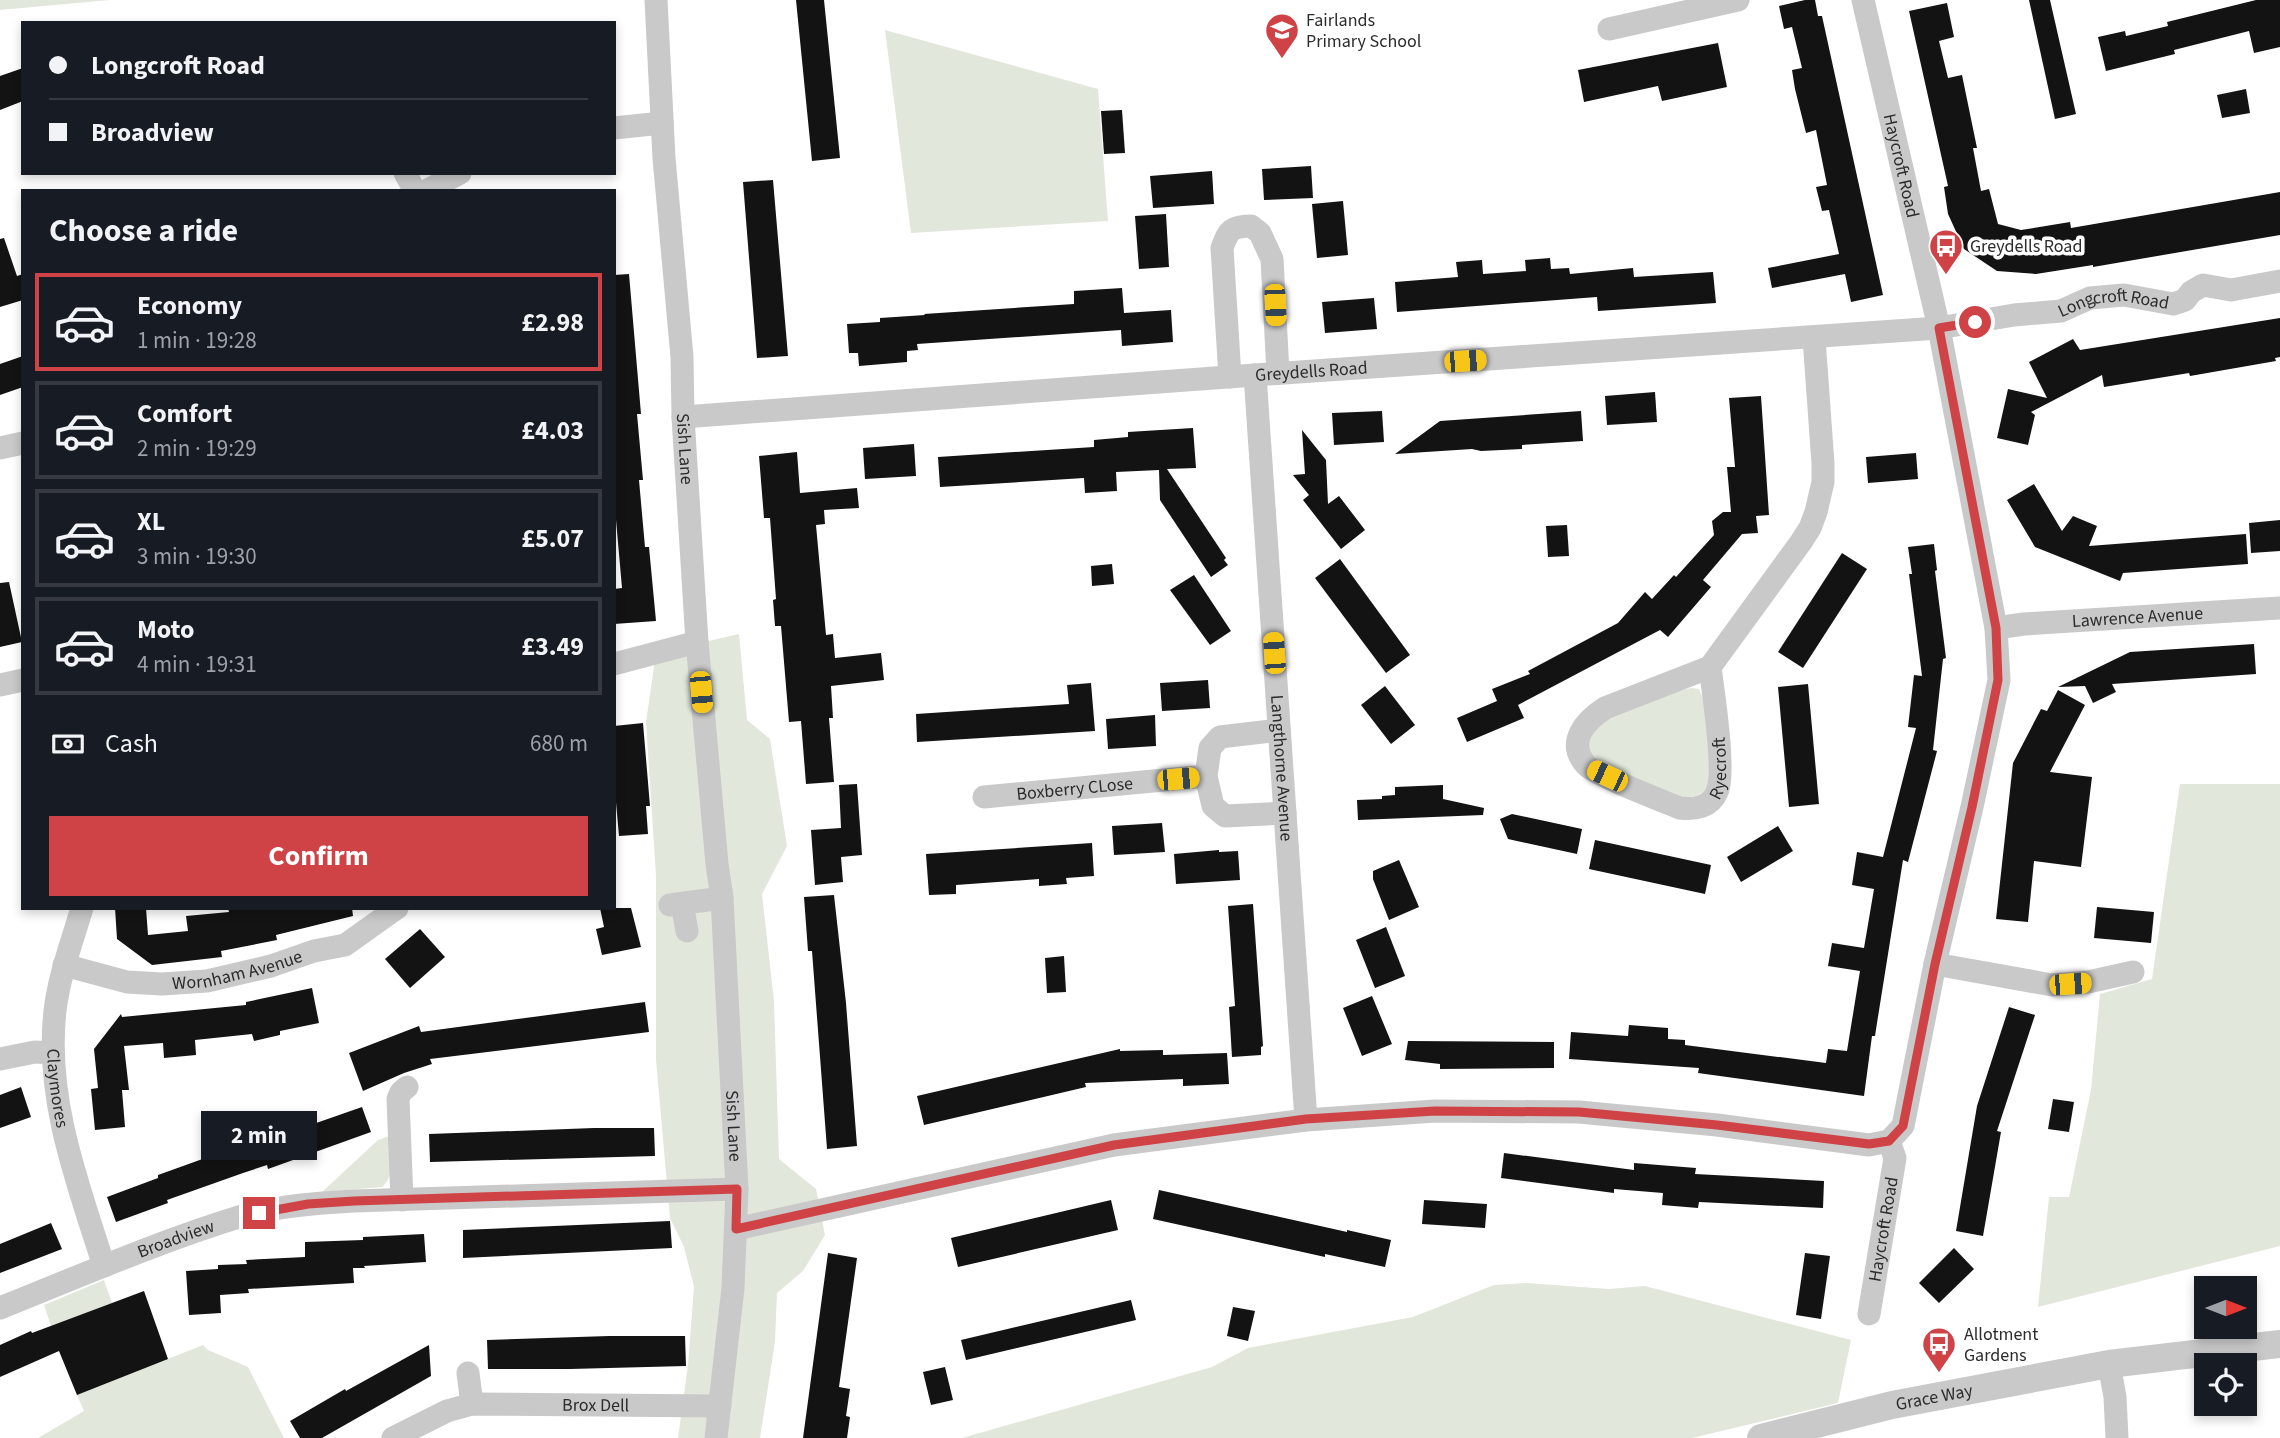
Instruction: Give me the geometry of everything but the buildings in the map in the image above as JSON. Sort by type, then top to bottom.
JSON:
[{"type":"street","name":"Sish Lane","points":[[656,0],[662,122],[682,357],[683,417],[697,642],[722,898],[737,1189],[733,1288],[716,1438]]},
{"type":"street","points":[[1609,29],[1738,0]]},
{"type":"street","name":"Haycroft Road","points":[[1863,0],[1939,328],[1996,628],[1998,680],[1992,719],[1935,964],[1903,1126],[1889,1141],[1895,1158],[1869,1314]]},
{"type":"street","points":[[616,128],[662,122]]},
{"type":"street","points":[[430,189],[456,175]]},
{"type":"street","name":"Langthorne Avenue","points":[[1230,377],[1222,248],[1227,233],[1235,227],[1251,226],[1260,233],[1272,259],[1266,374],[1279,730],[1306,1119]]},
{"type":"street","name":"Longcroft Road","points":[[1939,328],[2062,311],[2090,298],[2124,295],[2173,304],[2185,300],[2191,292],[2203,285],[2231,290],[2280,281]]},
{"type":"street","name":"Greydells Road","points":[[683,417],[1939,328]]},
{"type":"street","points":[[1710,667],[1801,542],[1816,512],[1823,482],[1823,464],[1814,338]]},
{"type":"street","points":[[0,448],[21,443]]},
{"type":"street","name":"Lawrence Avenue","points":[[1996,628],[2280,607]]},
{"type":"street","points":[[616,663],[697,642]]},
{"type":"street","name":"Ryecroft","points":[[1710,667],[1720,765],[1717,793],[1710,801],[1701,807],[1680,808],[1587,766],[1577,749],[1577,740],[1591,717],[1605,708],[1710,667]]},
{"type":"street","points":[[0,684],[21,680]]},
{"type":"street","points":[[1279,730],[1220,737],[1210,748],[1206,776],[1213,806],[1225,816],[1285,813]]},
{"type":"street","name":"Boxberry CLose","points":[[984,797],[1206,776]]},
{"type":"street","points":[[687,931],[676,905],[722,898]]},
{"type":"street","name":"Claymores","points":[[81,910],[64,965],[55,1010],[53,1053],[57,1094],[72,1164],[104,1266]]},
{"type":"street","name":"Wornham Avenue","points":[[64,965],[127,982],[162,985],[207,981],[345,945],[394,910]]},
{"type":"street","points":[[1935,964],[2052,985],[2088,982],[2133,972]]},
{"type":"street","points":[[0,1059],[35,1052],[53,1053]]},
{"type":"street","points":[[402,1200],[398,1099],[407,1087]]},
{"type":"street","points":[[736,1229],[1114,1145],[1306,1119],[1435,1111],[1579,1112],[1717,1125],[1869,1144],[1889,1141]]},
{"type":"street","name":"Broadview","points":[[0,1308],[104,1266],[244,1216],[308,1204],[737,1189]]},
{"type":"street","name":"Grace Way","points":[[1761,1438],[1892,1405],[2109,1364],[2280,1344]]},
{"type":"street","points":[[2109,1364],[2115,1397],[2117,1438]]},
{"type":"street","points":[[468,1373],[472,1404]]},
{"type":"street","name":"Brox Dell","points":[[401,1436],[446,1411],[472,1404],[720,1406]]},
{"type":"shaded area","points":[[0,0],[110,0],[0,10]]},
{"type":"shaded area","points":[[885,30],[1098,89],[1108,221],[911,233]]},
{"type":"shaded area","points":[[739,634],[747,720],[770,739],[787,846],[762,894],[774,1001],[779,1159],[816,1189],[825,1235],[803,1271],[777,1293],[775,1342],[760,1438],[678,1438],[688,1365],[694,1287],[684,1247],[670,1218],[656,1060],[656,876],[646,722],[656,653]]},
{"type":"shaded area","points":[[1691,688],[1699,689],[1704,701],[1709,746],[1710,781],[1706,790],[1700,794],[1683,797],[1597,762],[1588,750],[1587,736],[1599,722],[1665,694]]},
{"type":"shaded area","points":[[2180,784],[2280,784],[2280,1246],[2038,1307],[2049,1197],[2069,1197],[2091,1090],[2100,994],[2152,979]]},
{"type":"shaded area","points":[[392,1135],[391,1170],[382,1187],[322,1192],[378,1140]]},
{"type":"shaded area","points":[[104,1280],[112,1303],[51,1326],[44,1305]]},
{"type":"shaded area","points":[[1527,1283],[1609,1289],[1645,1286],[1851,1340],[1838,1403],[1692,1438],[962,1438],[1212,1367],[1248,1348],[1413,1317],[1494,1285]]},
{"type":"shaded area","points":[[203,1345],[208,1350],[248,1367],[284,1438],[38,1438],[84,1411],[77,1395]]},
{"type":"place","name":"Fairlands Primary School","points":[[1282,60]]},
{"type":"place","name":"Greydells Road","points":[[1946,276]]},
{"type":"place","name":"Allotment Gardens","points":[[1939,1374]]},
{"type":"route","points":[[259,1213],[308,1204],[354,1201],[737,1189],[736,1229],[1114,1145],[1306,1119],[1435,1111],[1579,1112],[1717,1125],[1869,1144],[1889,1141],[1903,1126],[1935,964],[1992,719],[1998,680],[1996,628],[1939,328],[1975,322]]}]
